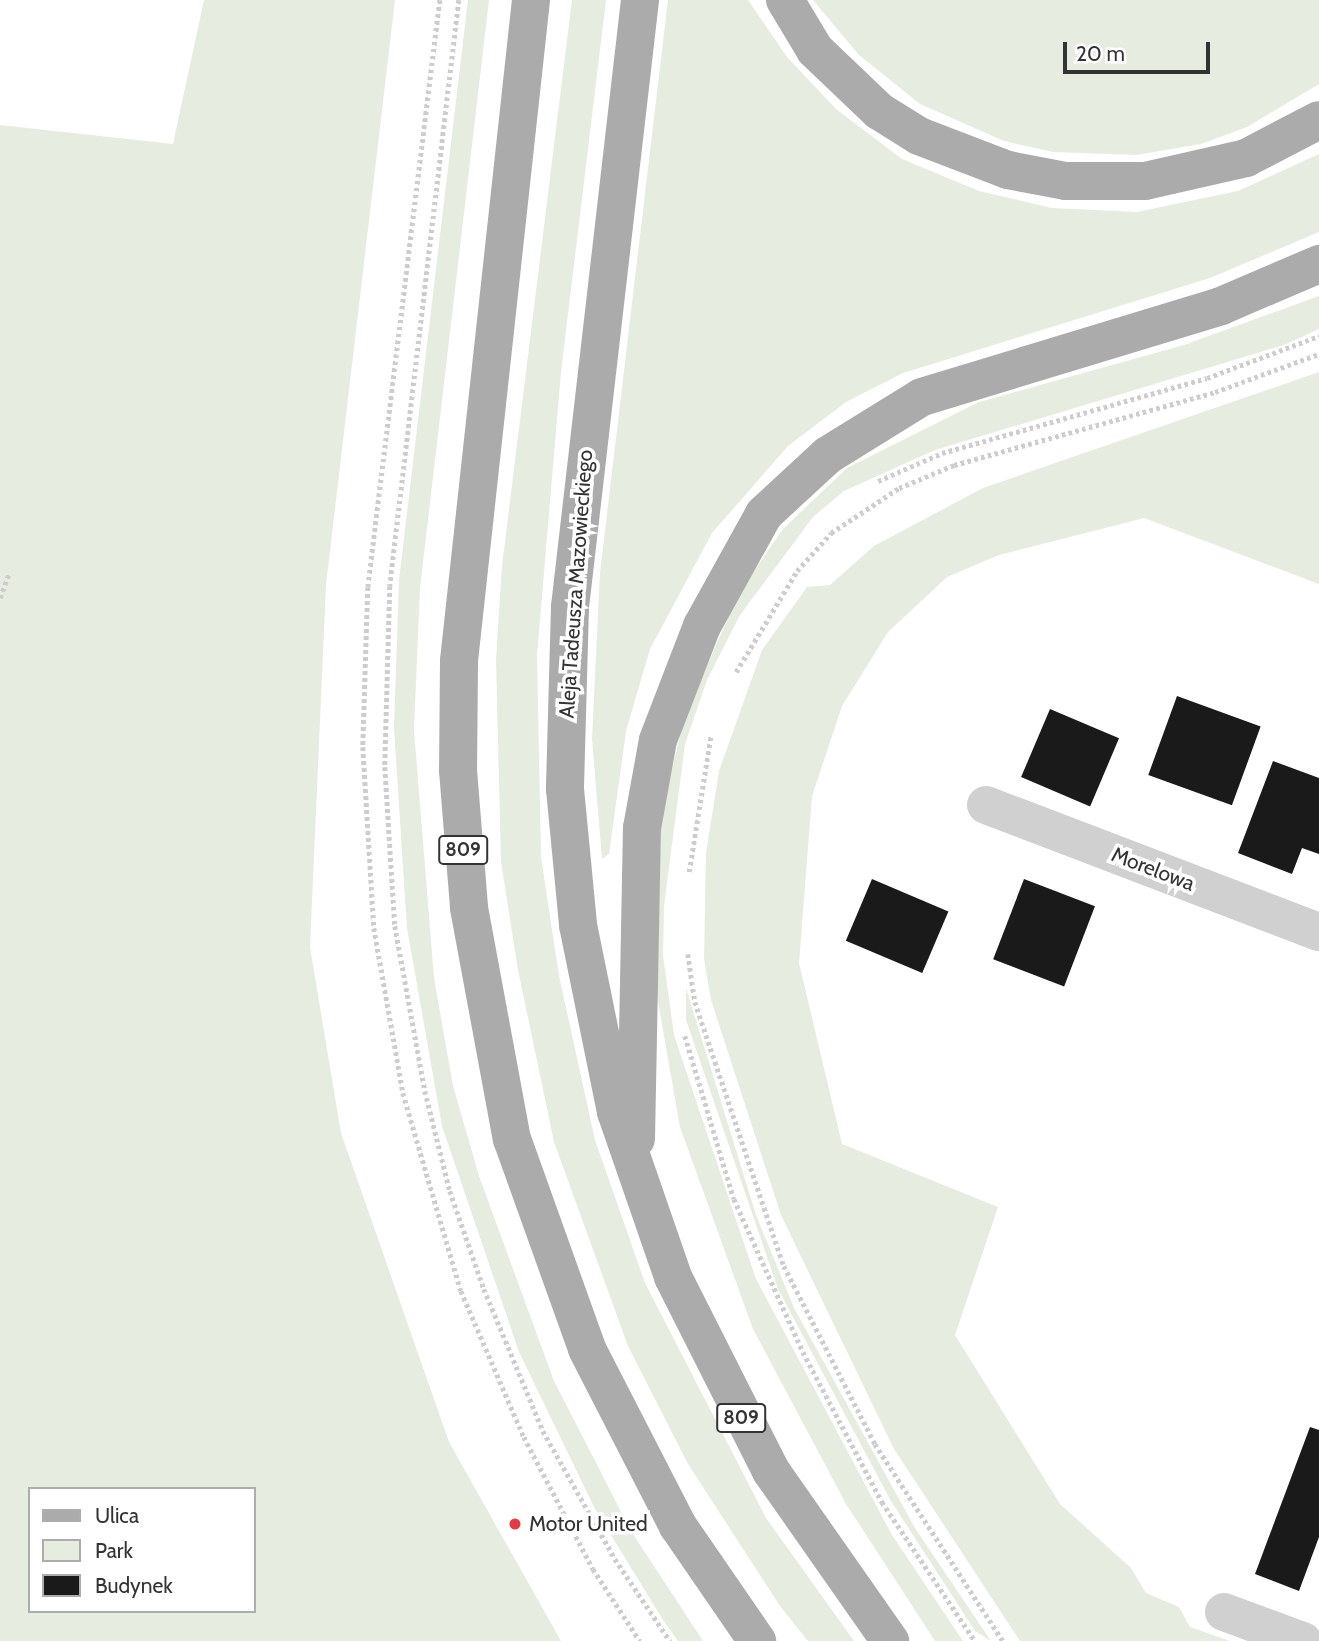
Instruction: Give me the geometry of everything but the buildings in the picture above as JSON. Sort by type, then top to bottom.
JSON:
[{"type":"main road","name":"809","points":[[531,0],[459,661],[458,770],[469,908],[512,1139],[573,1315],[678,1526],[757,1641]]},
{"type":"main road","name":"Aleja Tadeusza Mazowieckiego","points":[[640,0],[576,531],[564,708],[578,925],[601,1056],[635,1172],[673,1277],[743,1422],[805,1526],[890,1641]]},
{"type":"main road","points":[[785,0],[815,50],[879,111],[929,140],[1008,170],[1065,181],[1145,181],[1246,158],[1319,120]]},
{"type":"main road","points":[[635,1172],[642,828],[658,740],[706,617],[764,514],[828,455],[922,397],[1221,306],[1319,264]]},
{"type":"street","name":"Morelowa","points":[[986,805],[1319,932]]},
{"type":"street","points":[[1224,1612],[1303,1641]]},
{"type":"path","points":[[863,489],[942,453],[1207,378],[1319,336]]},
{"type":"path","points":[[732,678],[797,571],[831,533],[899,488],[954,465],[1215,392],[1319,354]]},
{"type":"path","points":[[0,597],[9,573]]},
{"type":"path","points":[[688,884],[696,808],[716,722]]},
{"type":"path","points":[[688,945],[695,1002],[784,1266],[875,1444],[1003,1641]]},
{"type":"path","points":[[684,1030],[734,1199],[786,1318],[882,1502],[975,1641]]},
{"type":"green space","points":[[204,0],[395,0],[326,585],[310,947],[341,1133],[449,1442],[561,1641],[0,1641],[0,125],[173,144]]},
{"type":"green space","points":[[468,0],[489,0],[420,588],[414,730],[434,978],[453,1086],[479,1176],[554,1381],[631,1531],[703,1641],[678,1641],[663,1620],[595,1509],[519,1352],[442,1126],[407,928],[394,728],[399,580]]},
{"type":"green space","points":[[572,0],[606,0],[561,372],[537,655],[541,857],[559,976],[595,1140],[645,1283],[766,1518],[854,1641],[808,1641],[780,1606],[688,1464],[628,1346],[554,1142],[518,970],[501,862],[496,660],[502,566]]},
{"type":"green space","points":[[668,0],[748,0],[787,57],[836,109],[902,159],[979,191],[1052,208],[1137,212],[1238,191],[1319,154],[1319,232],[1210,278],[903,373],[846,402],[788,446],[712,533],[650,649],[626,731],[609,854],[602,859],[592,739],[600,573]]},
{"type":"green space","points":[[813,0],[1319,0],[1319,84],[1247,127],[1201,144],[1136,155],[1053,152],[1004,141],[920,104],[859,55]]},
{"type":"green space","points":[[1319,296],[1319,329],[1284,345],[935,450],[844,491],[813,517],[740,615],[707,680],[685,744],[664,906],[663,955],[674,1035],[756,1279],[892,1535],[963,1641],[935,1641],[846,1504],[753,1329],[680,1127],[657,996],[661,815],[685,715],[740,591],[783,529],[847,468],[979,402],[1184,345]]},
{"type":"green space","points":[[1319,372],[1319,584],[1144,518],[999,555],[947,577],[888,632],[842,706],[812,796],[799,963],[842,1144],[998,1207],[955,1335],[1060,1504],[1131,1568],[1146,1593],[1179,1607],[1190,1627],[1230,1641],[1020,1641],[894,1449],[781,1215],[711,1000],[704,959],[706,853],[719,771],[762,650],[807,587],[830,585],[874,546],[983,488]]},
{"type":"green space","points":[[686,988],[756,1215],[794,1308],[915,1528],[991,1641],[975,1631],[891,1501],[778,1289],[686,1020]]},
{"type":"place","name":"Motor United","points":[[515,1524]]}]
